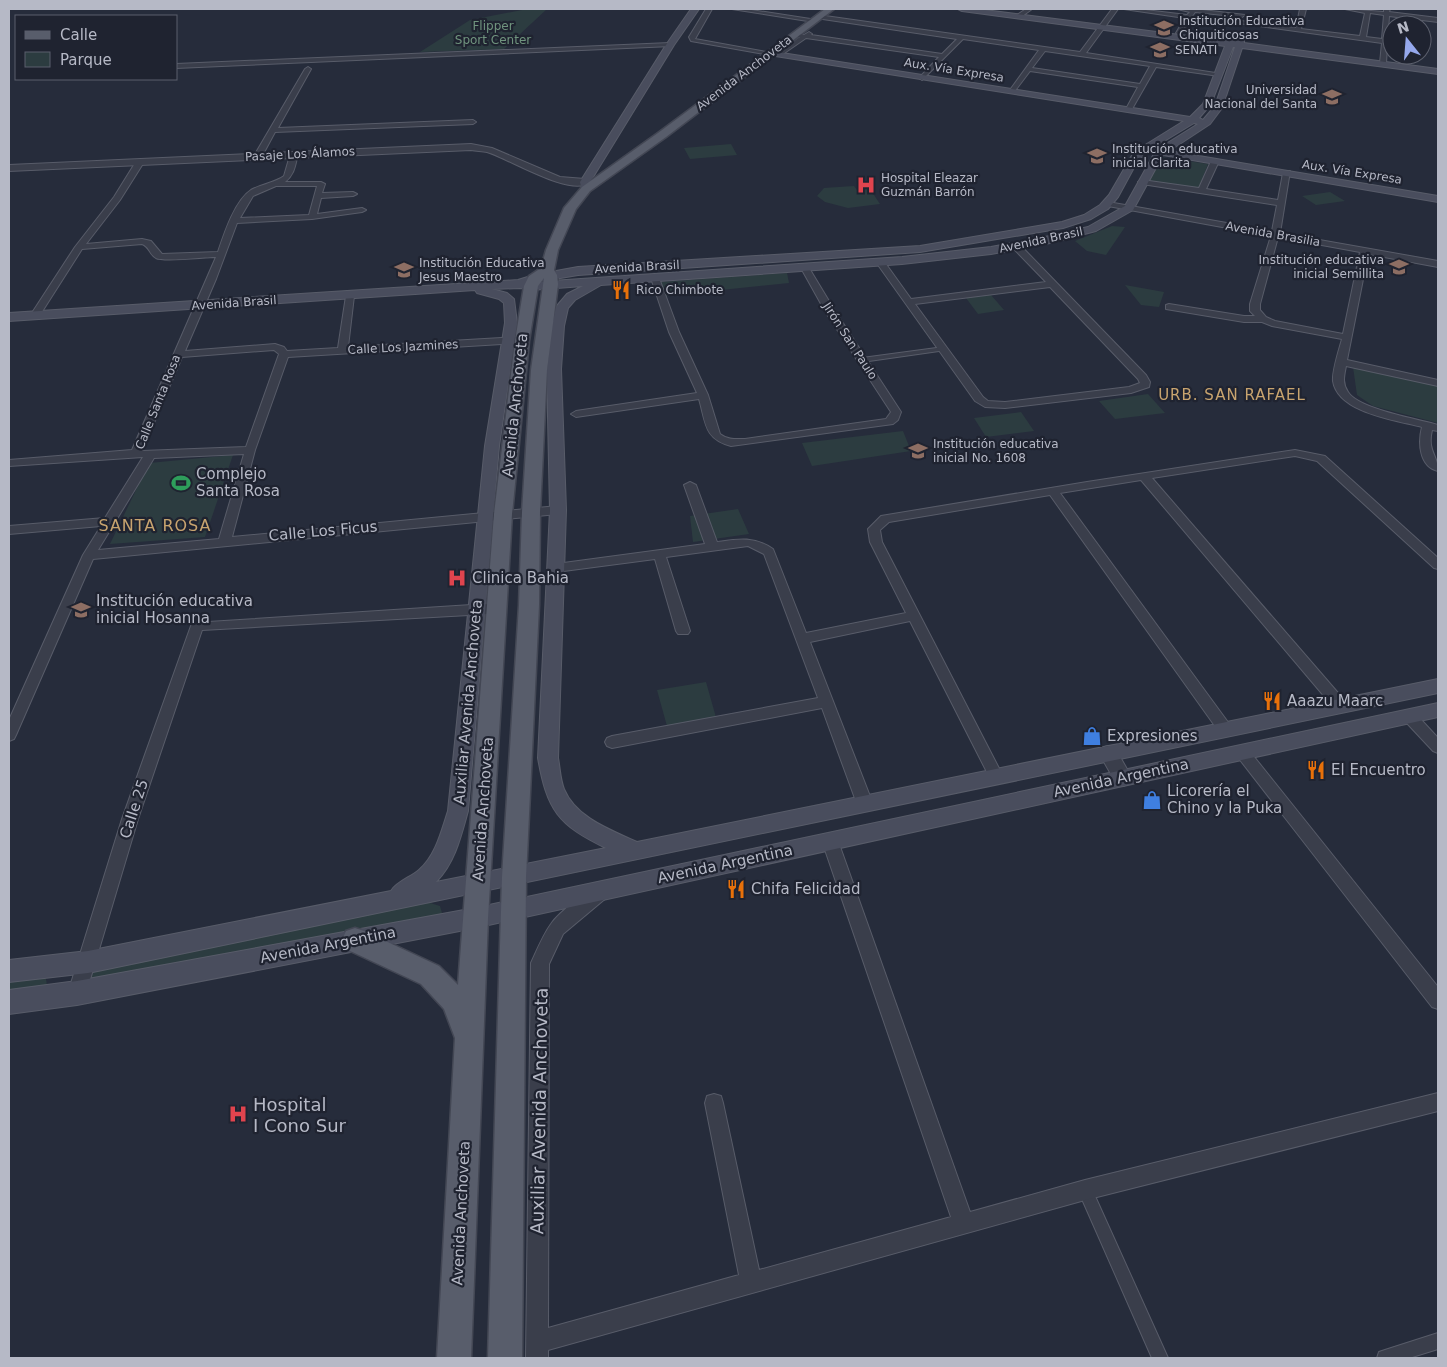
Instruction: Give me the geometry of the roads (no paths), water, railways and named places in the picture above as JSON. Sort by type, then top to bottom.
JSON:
[{"type":"main road","points":[[586,185],[670,44],[695,9]]},
{"type":"main road","points":[[962,9],[1024,13]]},
{"type":"main road","points":[[993,9],[1382,61]]},
{"type":"main road","name":"Avenida Anchoveta","points":[[454,1358],[475,918],[497,608],[495,515],[515,340],[570,208],[586,185],[662,135],[800,36],[823,16]]},
{"type":"main road","points":[[1103,25],[1179,32],[1236,41]]},
{"type":"main road","points":[[1129,208],[1160,152],[1207,122],[1219,106],[1236,41]]},
{"type":"main road","name":"Avenida Brasil","points":[[9,317],[472,288],[610,268],[920,249],[1048,228],[1083,219],[1108,204],[1135,158],[1144,149],[1201,113],[1236,41]]},
{"type":"main road","name":"Aux. Vía Expresa","points":[[774,54],[1207,122]]},
{"type":"main road","points":[[1404,65],[1438,71]]},
{"type":"main road","name":"Aux. Vía Expresa","points":[[1144,149],[1438,199]]},
{"type":"main road","name":"Avenida Brasil","points":[[539,279],[605,281],[939,257],[1062,238],[1092,229],[1129,208]]},
{"type":"main road","points":[[1048,228],[1062,238]]},
{"type":"main road","name":"Avenida Anchoveta","points":[[505,1358],[514,877],[529,605],[531,512],[539,370],[539,279]]},
{"type":"main road","points":[[605,281],[571,297],[562,307],[558,326],[554,369],[558,510],[548,758],[553,788],[562,807],[581,824],[635,850]]},
{"type":"main road","points":[[472,288],[503,296],[510,302],[511,323],[515,340]]},
{"type":"main road","name":"Auxiliar Avenida Anchoveta","points":[[384,902],[420,884],[437,867],[442,860],[458,811],[476,609],[495,515]]},
{"type":"main road","name":"Avenida Argentina","points":[[9,971],[88,962],[514,877],[635,850],[997,778],[1108,753],[1438,686]]},
{"type":"main road","name":"Avenida Argentina","points":[[9,1003],[78,993],[475,918],[1438,710]]},
{"type":"main road","points":[[355,940],[430,975],[454,1000],[469,1040]]},
{"type":"street","name":"Aux. Vía Expresa","points":[[709,9],[691,39],[774,54]]},
{"type":"street","points":[[737,9],[823,16],[1219,74]]},
{"type":"street","points":[[1082,54],[1115,9]]},
{"type":"street","points":[[1127,9],[1165,11],[1188,17]]},
{"type":"street","points":[[1180,9],[1227,11],[1242,15]]},
{"type":"street","points":[[1236,41],[1245,9]]},
{"type":"street","points":[[1298,30],[1303,9]]},
{"type":"street","points":[[1348,9],[1387,11],[1438,20]]},
{"type":"street","points":[[1179,32],[1192,10]]},
{"type":"street","points":[[1363,38],[1368,11]]},
{"type":"street","points":[[1241,23],[1382,40]]},
{"type":"street","points":[[800,36],[944,56]]},
{"type":"street","points":[[922,78],[962,37]]},
{"type":"street","points":[[178,66],[670,44]]},
{"type":"street","points":[[1012,91],[1044,49]]},
{"type":"street","points":[[1129,110],[1154,65]]},
{"type":"street","points":[[258,156],[308,69]]},
{"type":"street","points":[[1029,69],[1142,86]]},
{"type":"street","points":[[273,130],[473,122]]},
{"type":"street","name":"Pasaje Los Álamos","points":[[9,168],[443,147],[482,148],[546,176],[586,185]]},
{"type":"street","name":"Calle Santa Rosa","points":[[9,735],[89,555],[150,455],[136,453],[234,222],[247,198],[253,192],[286,178],[291,171],[294,154]]},
{"type":"street","points":[[34,316],[79,247],[117,198],[140,162]]},
{"type":"street","points":[[1201,191],[1215,162]]},
{"type":"street","points":[[1263,319],[1255,311],[1255,304],[1275,235],[1288,174]]},
{"type":"street","points":[[1142,182],[1282,203]]},
{"type":"street","points":[[271,185],[320,184],[319,196],[312,217]]},
{"type":"street","points":[[319,196],[353,194]]},
{"type":"street","name":"Avenida Brasilia","points":[[1108,204],[1438,264]]},
{"type":"street","points":[[234,222],[312,217],[362,210]]},
{"type":"street","points":[[79,247],[134,242],[147,243],[152,247],[154,253],[160,257],[222,254]]},
{"type":"street","points":[[880,262],[979,399],[985,404],[994,406],[1131,390],[1145,385],[1142,377],[1016,246]]},
{"type":"street","points":[[1364,251],[1338,380],[1344,395],[1363,408],[1433,427],[1426,434],[1425,452],[1428,459],[1438,468]]},
{"type":"street","name":"Jirón San Paulo","points":[[703,395],[715,435],[721,440],[731,443],[889,422],[894,418],[896,412],[805,268]]},
{"type":"street","points":[[576,414],[703,395],[674,332],[656,278]]},
{"type":"street","points":[[910,302],[1052,284]]},
{"type":"street","points":[[343,350],[350,296]]},
{"type":"street","points":[[1169,307],[1237,318],[1263,319],[1288,327],[1346,337]]},
{"type":"street","name":"Calle Los Jazmines","points":[[177,354],[275,347],[284,354],[515,340]]},
{"type":"street","points":[[862,360],[944,349]]},
{"type":"street","points":[[225,540],[250,450],[284,354]]},
{"type":"street","points":[[1341,362],[1438,383]]},
{"type":"street","points":[[150,455],[250,450]]},
{"type":"street","points":[[9,463],[136,453]]},
{"type":"street","points":[[997,778],[876,542],[874,529],[885,519],[1295,453],[1321,458],[1438,565]]},
{"type":"street","points":[[1144,476],[1340,705]]},
{"type":"street","points":[[690,485],[712,546]]},
{"type":"street","points":[[1053,491],[1225,729]]},
{"type":"street","name":"Calle Los Ficus","points":[[89,555],[225,540],[558,510]]},
{"type":"street","points":[[9,530],[109,522]]},
{"type":"street","points":[[556,568],[748,542],[759,545],[769,552],[800,639],[827,702],[865,804]]},
{"type":"street","points":[[659,553],[682,631]]},
{"type":"street","points":[[197,626],[497,608]]},
{"type":"street","points":[[800,639],[914,616]]},
{"type":"street","name":"Calle 25","points":[[78,993],[130,819],[197,626]]},
{"type":"street","points":[[612,742],[827,702]]},
{"type":"street","points":[[1409,716],[1438,747]]},
{"type":"street","points":[[1242,752],[1438,1001]]},
{"type":"street","points":[[1108,753],[1124,778]]},
{"type":"street","points":[[830,841],[964,1225]]},
{"type":"street","name":"Auxiliar Avenida Anchoveta","points":[[536,1350],[540,962],[557,929],[604,890]]},
{"type":"street","points":[[536,1350],[752,1283],[1086,1190],[1438,1102]]},
{"type":"street","points":[[714,1103],[752,1283]]},
{"type":"street","points":[[1086,1190],[1160,1358]]},
{"type":"street","points":[[1385,1358],[1438,1341]]},
{"type":"place","name":"Institución Educativa Chiquiticosas","points":[[1164,28]]},
{"type":"place","name":"SENATI","points":[[1160,50]]},
{"type":"place","name":"Universidad Nacional del Santa","points":[[1332,97]]},
{"type":"place","name":"Institución educativa inicial Clarita","points":[[1097,156]]},
{"type":"place","name":"Hospital Eleazar Guzmán Barrón","points":[[866,185]]},
{"type":"place","name":"Institución educativa inicial Semillita","points":[[1399,267]]},
{"type":"place","name":"Institución Educativa Jesus Maestro","points":[[404,270]]},
{"type":"place","name":"Rico Chimbote","points":[[621,290]]},
{"type":"place","name":"Institución educativa inicial No. 1608","points":[[918,451]]},
{"type":"place","name":"Complejo Santa Rosa","points":[[181,483]]},
{"type":"place","name":"Clinica Bahia","points":[[457,578]]},
{"type":"place","name":"Institución educativa inicial Hosanna","points":[[81,610]]},
{"type":"place","name":"Aaazu Maarc","points":[[1272,701]]},
{"type":"place","name":"Expresiones","points":[[1092,736]]},
{"type":"place","name":"El Encuentro","points":[[1316,770]]},
{"type":"place","name":"Licorería el Chino y la Puka","points":[[1152,800]]},
{"type":"place","name":"Chifa Felicidad","points":[[736,889]]},
{"type":"place","name":"Hospital I Cono Sur","points":[[238,1114]]},
{"type":"district","name":"URB. SAN RAFAEL","points":[[1232,395]]},
{"type":"district","name":"SANTA ROSA","points":[[155,525]]},
{"type":"park label","name":"Flipper Sport Center","points":[[493,33]]}]
